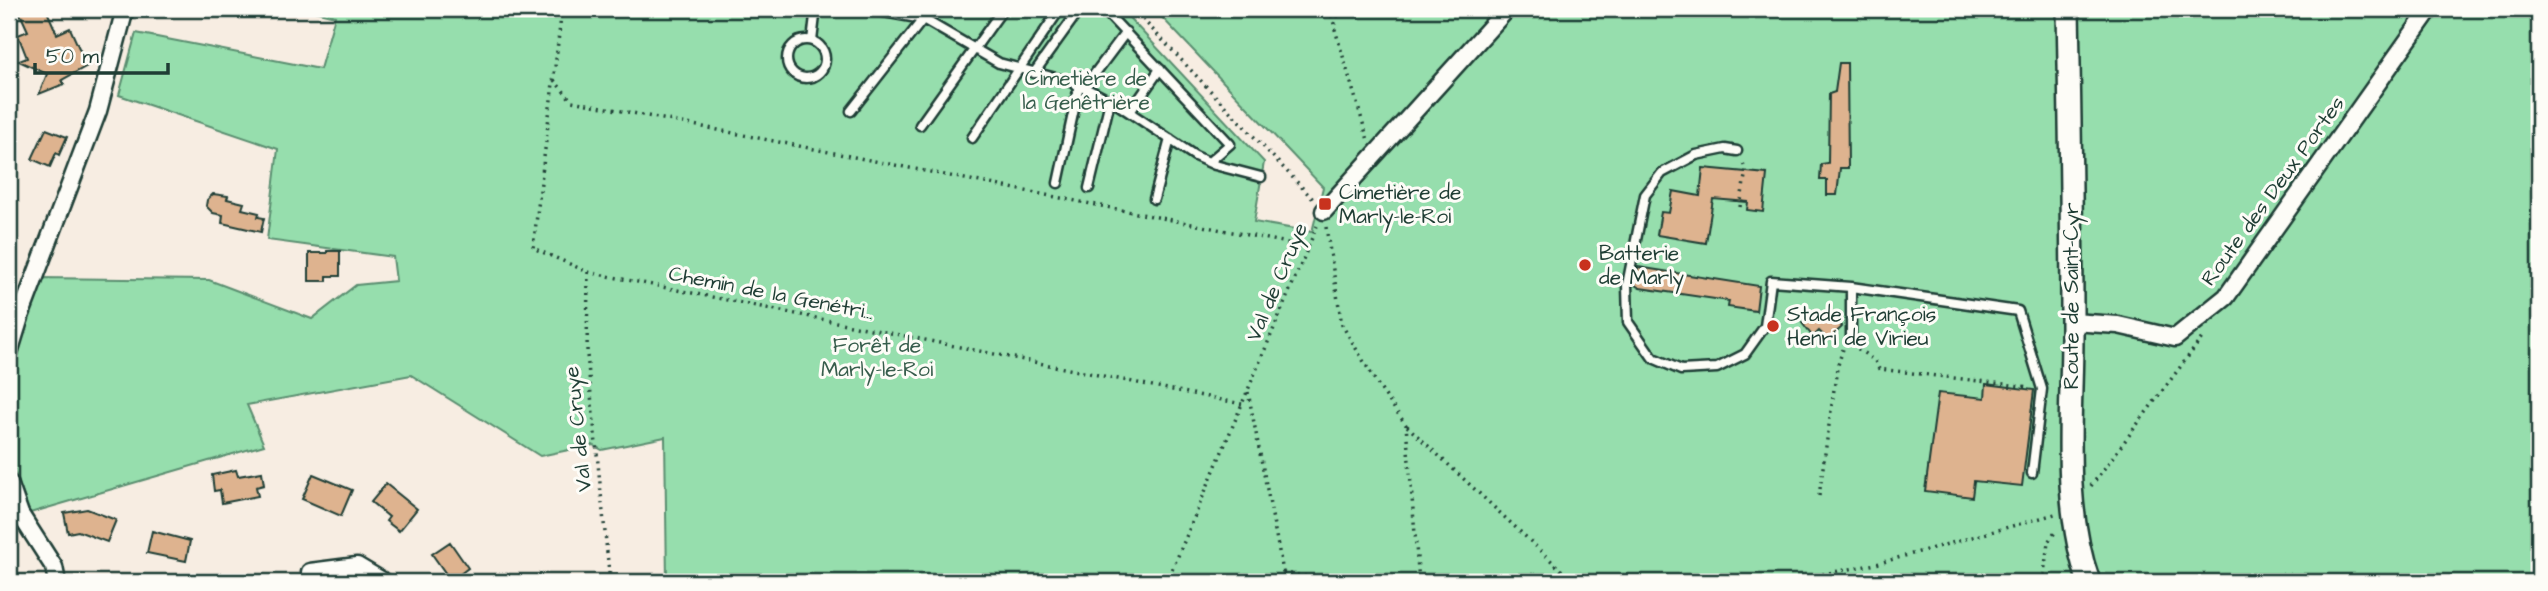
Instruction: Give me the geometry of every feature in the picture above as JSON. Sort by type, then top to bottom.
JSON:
[{"type":"main road","name":"Route de Saint-Cyr","points":[[2068,9],[2073,322],[2071,453],[2074,509],[2089,582]]},
{"type":"street","points":[[9,353],[98,111],[125,9]]},
{"type":"street","points":[[1324,211],[1507,9]]},
{"type":"street","name":"Route des Deux Portes","points":[[2073,322],[2118,325],[2175,338],[2226,297],[2430,9]]},
{"type":"street","points":[[9,483],[20,514],[54,567],[57,582]]},
{"type":"street","points":[[9,518],[37,541]]},
{"type":"street","points":[[310,572],[357,566],[384,582]]},
{"type":"lane","points":[[812,41],[815,16],[819,9]]},
{"type":"lane","points":[[867,9],[923,19],[974,50],[1018,70],[1082,87],[1130,112],[1209,162],[1261,177]]},
{"type":"lane","points":[[851,111],[931,9]]},
{"type":"lane","points":[[920,125],[1003,9]]},
{"type":"lane","points":[[972,138],[1060,9]]},
{"type":"lane","points":[[1034,73],[1080,9]]},
{"type":"lane","points":[[1103,9],[1230,144],[1209,162]]},
{"type":"lane","points":[[1058,183],[1082,87],[1126,32]]},
{"type":"lane","points":[[799,41],[812,41],[824,54],[824,66],[815,76],[803,78],[792,73],[787,55],[799,41]]},
{"type":"lane","points":[[1130,112],[1160,69]]},
{"type":"lane","points":[[1089,188],[1110,101]]},
{"type":"lane","points":[[1154,199],[1170,139]]},
{"type":"lane","points":[[1737,151],[1725,149],[1696,155],[1662,173],[1645,195],[1627,285],[1628,323],[1653,358],[1681,370],[1717,368],[1745,354],[1765,326],[1771,281],[1852,287],[2018,311],[2042,389],[2032,472]]},
{"type":"lane","points":[[1851,339],[1852,287]]},
{"type":"path","name":"Chemin de la Genétri...","points":[[562,9],[533,248],[588,272],[1242,404]]},
{"type":"path","name":"Val de Cruye","points":[[1133,9],[1324,211],[1167,582]]},
{"type":"path","points":[[1329,9],[1373,159]]},
{"type":"path","points":[[1334,26],[1340,9]]},
{"type":"path","points":[[2530,9],[2539,23]]},
{"type":"path","points":[[553,79],[572,101],[1308,247]]},
{"type":"path","points":[[1737,151],[1746,170],[1740,207]]},
{"type":"path","points":[[1324,211],[1342,325],[1379,387],[1406,425],[1574,582]]},
{"type":"path","name":"Val de Cruye","points":[[588,272],[587,355],[610,582]]},
{"type":"path","points":[[2043,582],[2048,542],[2207,329]]},
{"type":"path","points":[[1819,496],[1837,368],[1844,345],[1851,339],[1860,352],[1875,361],[1879,369],[2042,389]]},
{"type":"path","points":[[1248,391],[1285,582]]},
{"type":"path","points":[[1406,425],[1419,582]]},
{"type":"path","points":[[1781,582],[1876,564],[2074,509]]},
{"type":"path","points":[[1283,573],[1346,582]]},
{"type":"green space","points":[[306,9],[1121,9],[1264,162],[1254,222],[1312,232],[1323,187],[1154,9],[2539,9],[2539,582],[667,582],[665,437],[602,450],[593,445],[540,456],[411,375],[247,405],[264,445],[30,513],[9,456],[9,372],[39,278],[209,280],[312,319],[356,285],[396,281],[393,257],[267,240],[278,149],[119,95],[136,33],[320,69],[335,16]]},
{"type":"building","points":[[18,9],[46,9],[57,34],[70,28],[87,66],[62,80],[64,84],[39,94],[47,74],[19,61],[27,58],[18,35],[28,31]]},
{"type":"building","points":[[1839,63],[1847,63],[1848,168],[1840,168],[1837,195],[1827,195],[1827,180],[1820,180],[1821,164],[1828,163],[1829,94],[1835,92]]},
{"type":"building","points":[[46,129],[67,137],[50,167],[32,159]]},
{"type":"building","points":[[1703,168],[1767,174],[1763,212],[1747,210],[1748,202],[1713,199],[1706,243],[1657,235],[1661,212],[1669,213],[1673,191],[1700,196]]},
{"type":"building","points":[[213,194],[228,196],[227,199],[244,203],[242,209],[259,213],[258,217],[264,218],[261,232],[222,223],[223,215],[213,213],[206,206],[207,200]]},
{"type":"building","points":[[340,251],[340,276],[327,276],[327,281],[309,281],[309,253]]},
{"type":"building","points":[[1638,267],[1759,286],[1756,311],[1728,307],[1729,301],[1640,288],[1635,285]]},
{"type":"building","points":[[1830,311],[1842,327],[1828,340],[1819,331],[1813,337],[1802,323],[1814,313],[1819,318]]},
{"type":"building","points":[[1986,384],[2034,390],[2022,486],[1974,481],[1972,497],[1925,491],[1938,393],[1985,398]]},
{"type":"building","points":[[236,470],[238,476],[262,472],[264,485],[256,487],[258,496],[222,503],[220,490],[214,491],[212,475]]},
{"type":"building","points":[[313,474],[352,490],[341,516],[302,499]]},
{"type":"building","points":[[386,484],[417,509],[399,531],[386,521],[389,517],[371,502]]},
{"type":"building","points":[[87,509],[116,520],[107,542],[78,531],[68,533],[64,513]]},
{"type":"building","points":[[152,531],[190,541],[186,561],[147,553]]},
{"type":"building","points":[[450,542],[468,568],[451,581],[432,554]]},
{"type":"place","name":"Cimetière de Marly-le-Roi","points":[[1325,204]]},
{"type":"place","name":"Batterie de Marly","points":[[1585,265]]},
{"type":"place","name":"Stade François Henri de Virieu","points":[[1773,326]]},
{"type":"park label","name":"Cimetière de la Genêtrière","points":[[1086,90]]},
{"type":"park label","name":"Forêt de Marly-le-Roi","points":[[877,357]]}]
